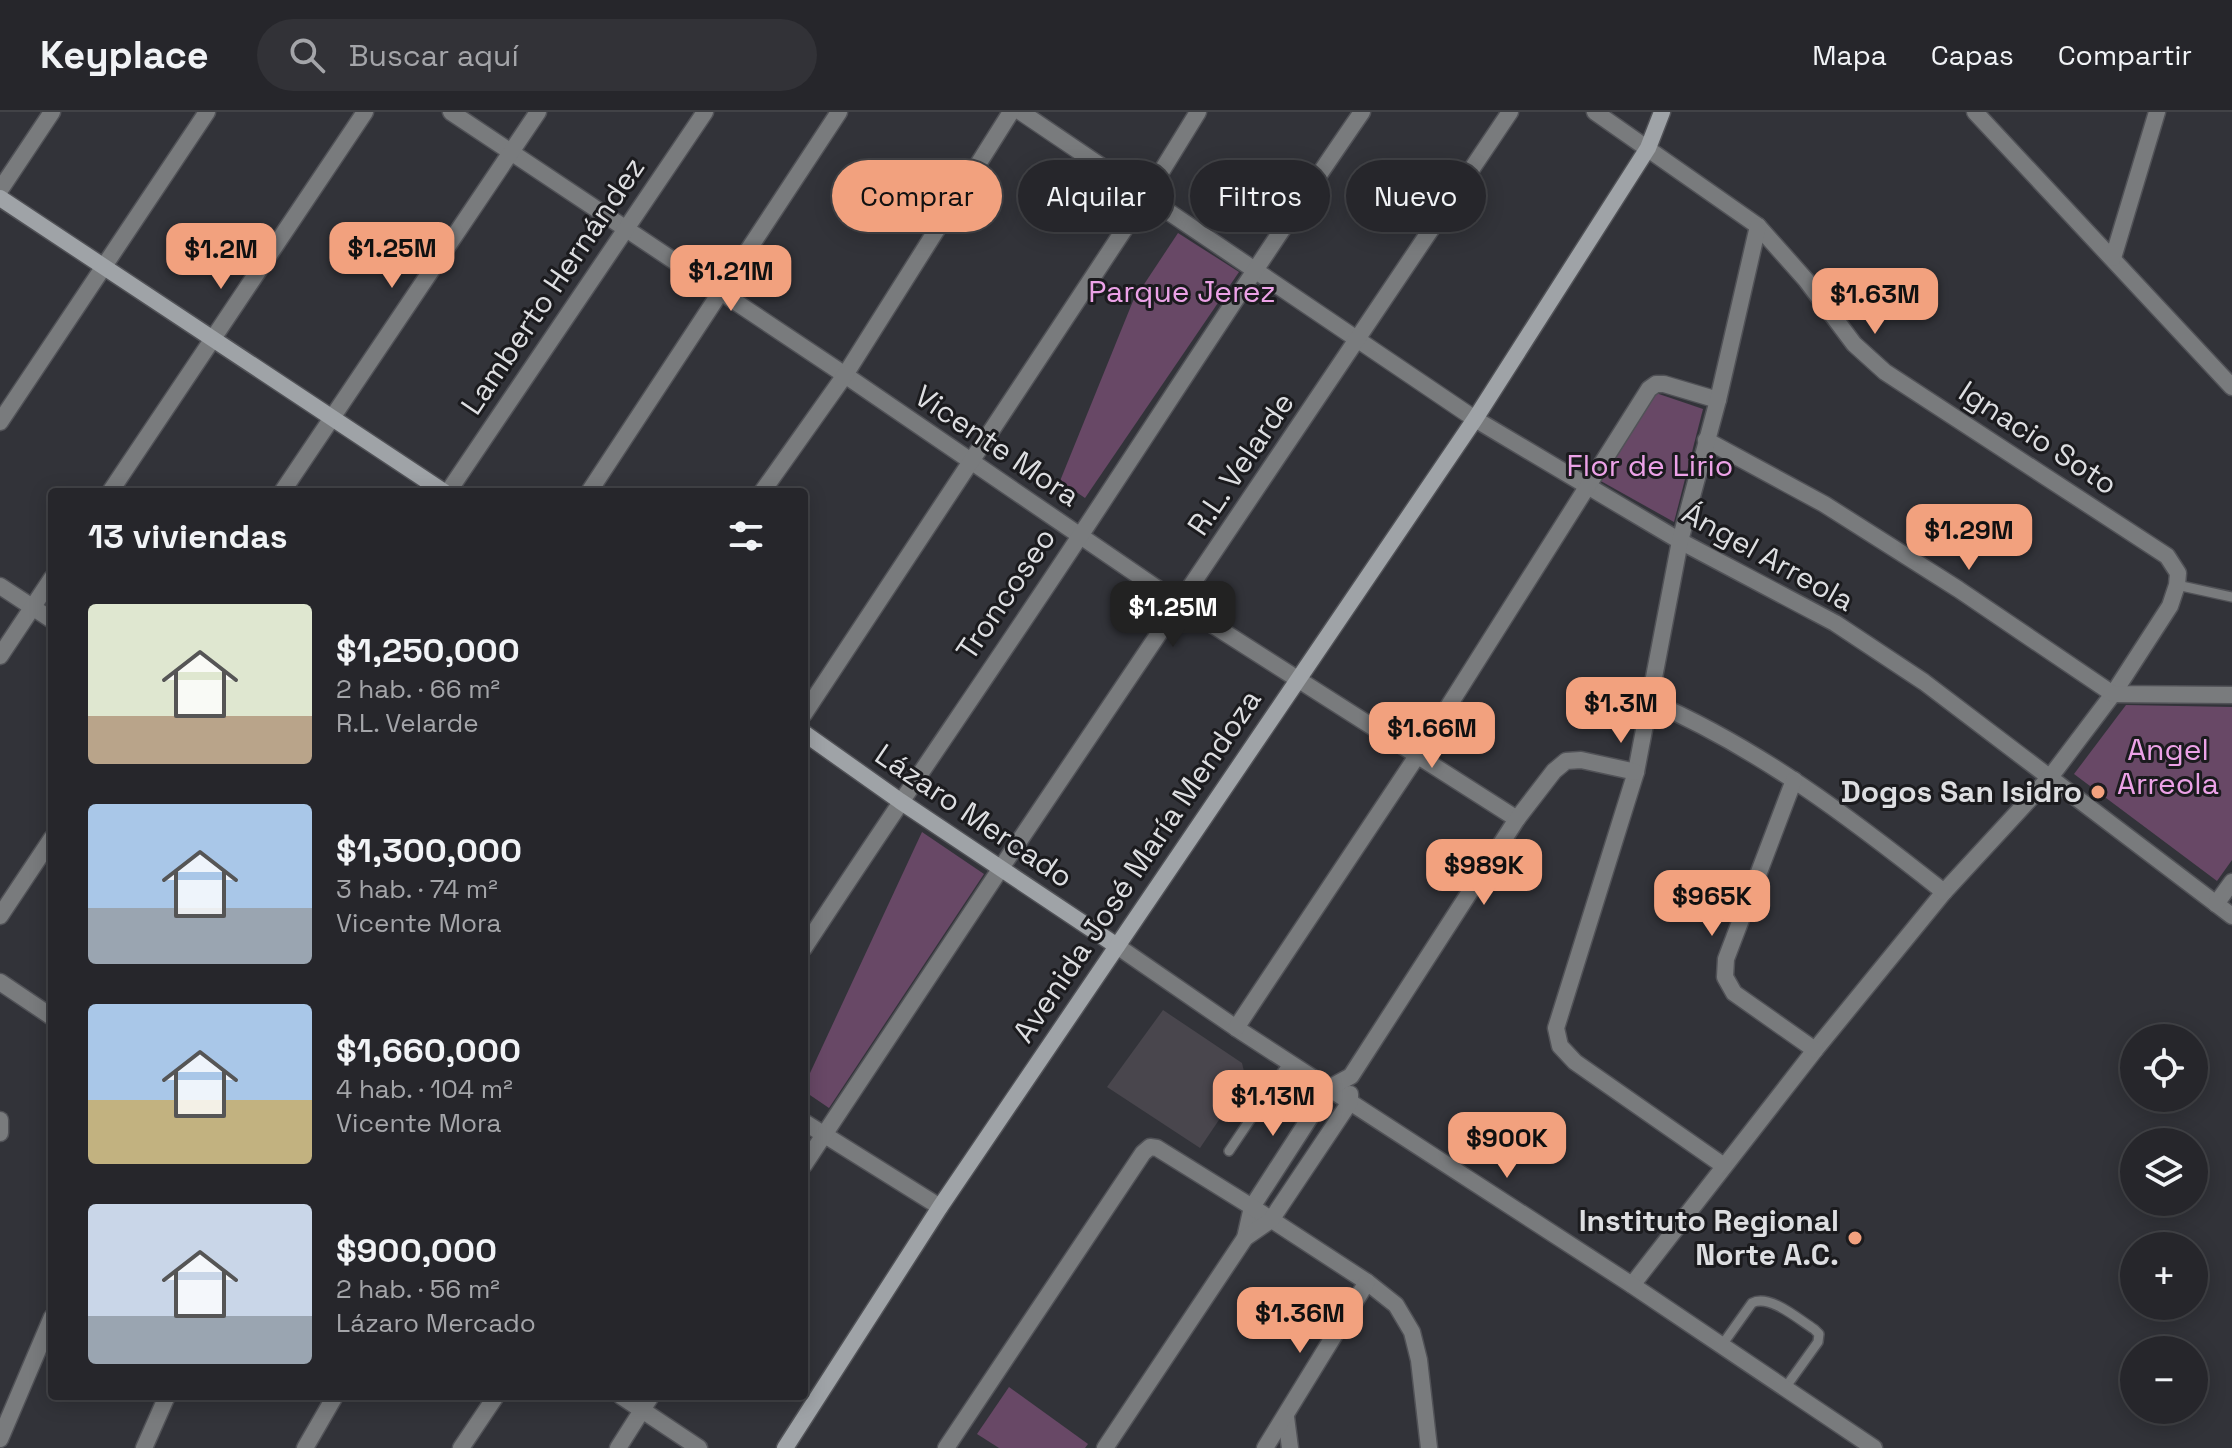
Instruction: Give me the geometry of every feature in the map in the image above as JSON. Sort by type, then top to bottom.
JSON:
[{"type":"street","points":[[0,190],[52,112]]},
{"type":"street","points":[[0,422],[207,112]]},
{"type":"street","points":[[113,488],[365,112]]},
{"type":"street","name":"Vicente Mora","points":[[451,112],[626,227],[1180,604],[1517,819]]},
{"type":"street","points":[[285,488],[538,112]]},
{"type":"street","name":"Lamberto Hernández","points":[[449,488],[705,112]]},
{"type":"street","points":[[592,488],[839,112]]},
{"type":"street","points":[[765,488],[845,375],[1011,112]]},
{"type":"street","name":"Ángel Arreola","points":[[1021,112],[1090,160]]},
{"type":"street","points":[[1168,160],[1198,112]]},
{"type":"street","name":"Troncoseo","points":[[808,942],[1080,537],[1253,269],[1362,112]]},
{"type":"street","name":"R.L. Velarde","points":[[808,1159],[1510,112]]},
{"type":"street","name":"Ignacio Soto","points":[[1595,112],[1758,226],[1806,280],[1854,344],[1885,372],[2167,556],[2178,573],[2177,585]]},
{"type":"street","name":"Avenida José María Mendoza","points":[[785,1448],[940,1207],[1475,419],[1648,148],[1662,112]]},
{"type":"street","points":[[1975,112],[2231,382]]},
{"type":"street","points":[[1993,131],[1999,112]]},
{"type":"street","points":[[2113,258],[2157,112]]},
{"type":"street","points":[[0,198],[440,488]]},
{"type":"street","name":"Ángel Arreola","points":[[1174,217],[1475,419],[1680,541],[1835,623],[1924,682],[2232,916]]},
{"type":"street","points":[[1724,1166],[1575,1062],[1560,1046],[1556,1028],[1636,772],[1680,541],[1718,400],[1758,226]]},
{"type":"street","points":[[808,708],[1122,232]]},
{"type":"street","points":[[1236,1028],[1417,756],[1649,389],[1656,384],[1718,400]]},
{"type":"street","points":[[1706,440],[1824,504],[1958,589],[2113,694],[2232,695]]},
{"type":"street","points":[[0,656],[48,584]]},
{"type":"street","points":[[1632,1285],[1815,1050],[1944,892],[2051,776],[2113,694],[2170,606],[2177,585]]},
{"type":"street","points":[[0,586],[48,618]]},
{"type":"street","points":[[1650,701],[1734,741],[1861,827],[1944,892]]},
{"type":"street","name":"Lázaro Mercado","points":[[808,736],[1236,1028],[1632,1285],[1874,1448]]},
{"type":"street","points":[[1105,1448],[1245,1238],[1252,1207],[1329,1088],[1351,1076],[1517,819],[1554,771],[1566,761],[1581,760],[1636,772]]},
{"type":"street","points":[[1794,780],[1726,959],[1725,977],[1734,993],[1815,1050]]},
{"type":"street","points":[[0,916],[48,844]]},
{"type":"street","points":[[2216,904],[2232,882]]},
{"type":"street","points":[[0,982],[48,1014]]},
{"type":"street","points":[[1245,1238],[1271,1220],[1350,1102],[1351,1076]]},
{"type":"street","points":[[0,1120],[0,1133]]},
{"type":"street","points":[[808,1125],[940,1207]]},
{"type":"street","points":[[948,1447],[1143,1153],[1150,1147],[1157,1148],[1252,1207],[1367,1282],[1396,1305],[1412,1332],[1419,1360],[1429,1448]]},
{"type":"street","points":[[1265,1448],[1367,1282]]},
{"type":"street","points":[[0,1439],[48,1326]]},
{"type":"street","points":[[144,1448],[165,1400]]},
{"type":"street","points":[[305,1448],[333,1400]]},
{"type":"street","points":[[461,1448],[493,1400]]},
{"type":"street","points":[[618,1448],[646,1403],[699,1448]]},
{"type":"street","points":[[1286,1417],[1290,1448]]},
{"type":"lane","points":[[2177,585],[2232,597]]},
{"type":"lane","points":[[1229,1151],[1289,1062]]},
{"type":"lane","points":[[1722,1345],[1752,1303],[1759,1300],[1768,1301],[1814,1329],[1819,1334],[1818,1342],[1785,1388]]},
{"type":"green space","name":"Parque Jerez","points":[[1178,233],[1239,272],[1085,498],[1060,481],[1133,301]]},
{"type":"green space","name":"Flor de Lirio","points":[[1653,392],[1703,409],[1674,522],[1599,480]]},
{"type":"green space","name":"Angel Arreola","points":[[2126,705],[2232,707],[2232,860],[2217,881],[2074,774]]},
{"type":"green space","points":[[922,832],[984,874],[829,1108],[808,1094],[808,1077]]},
{"type":"green space","points":[[1009,1387],[1088,1444],[1085,1448],[999,1448],[977,1434]]},
{"type":"building","points":[[1163,1010],[1242,1063],[1246,1080],[1200,1148],[1107,1087]]},
{"type":"place","name":"Dogos San Isidro","points":[[2098,792]]},
{"type":"place","name":"Instituto Regional Norte A.C.","points":[[1855,1238]]}]
